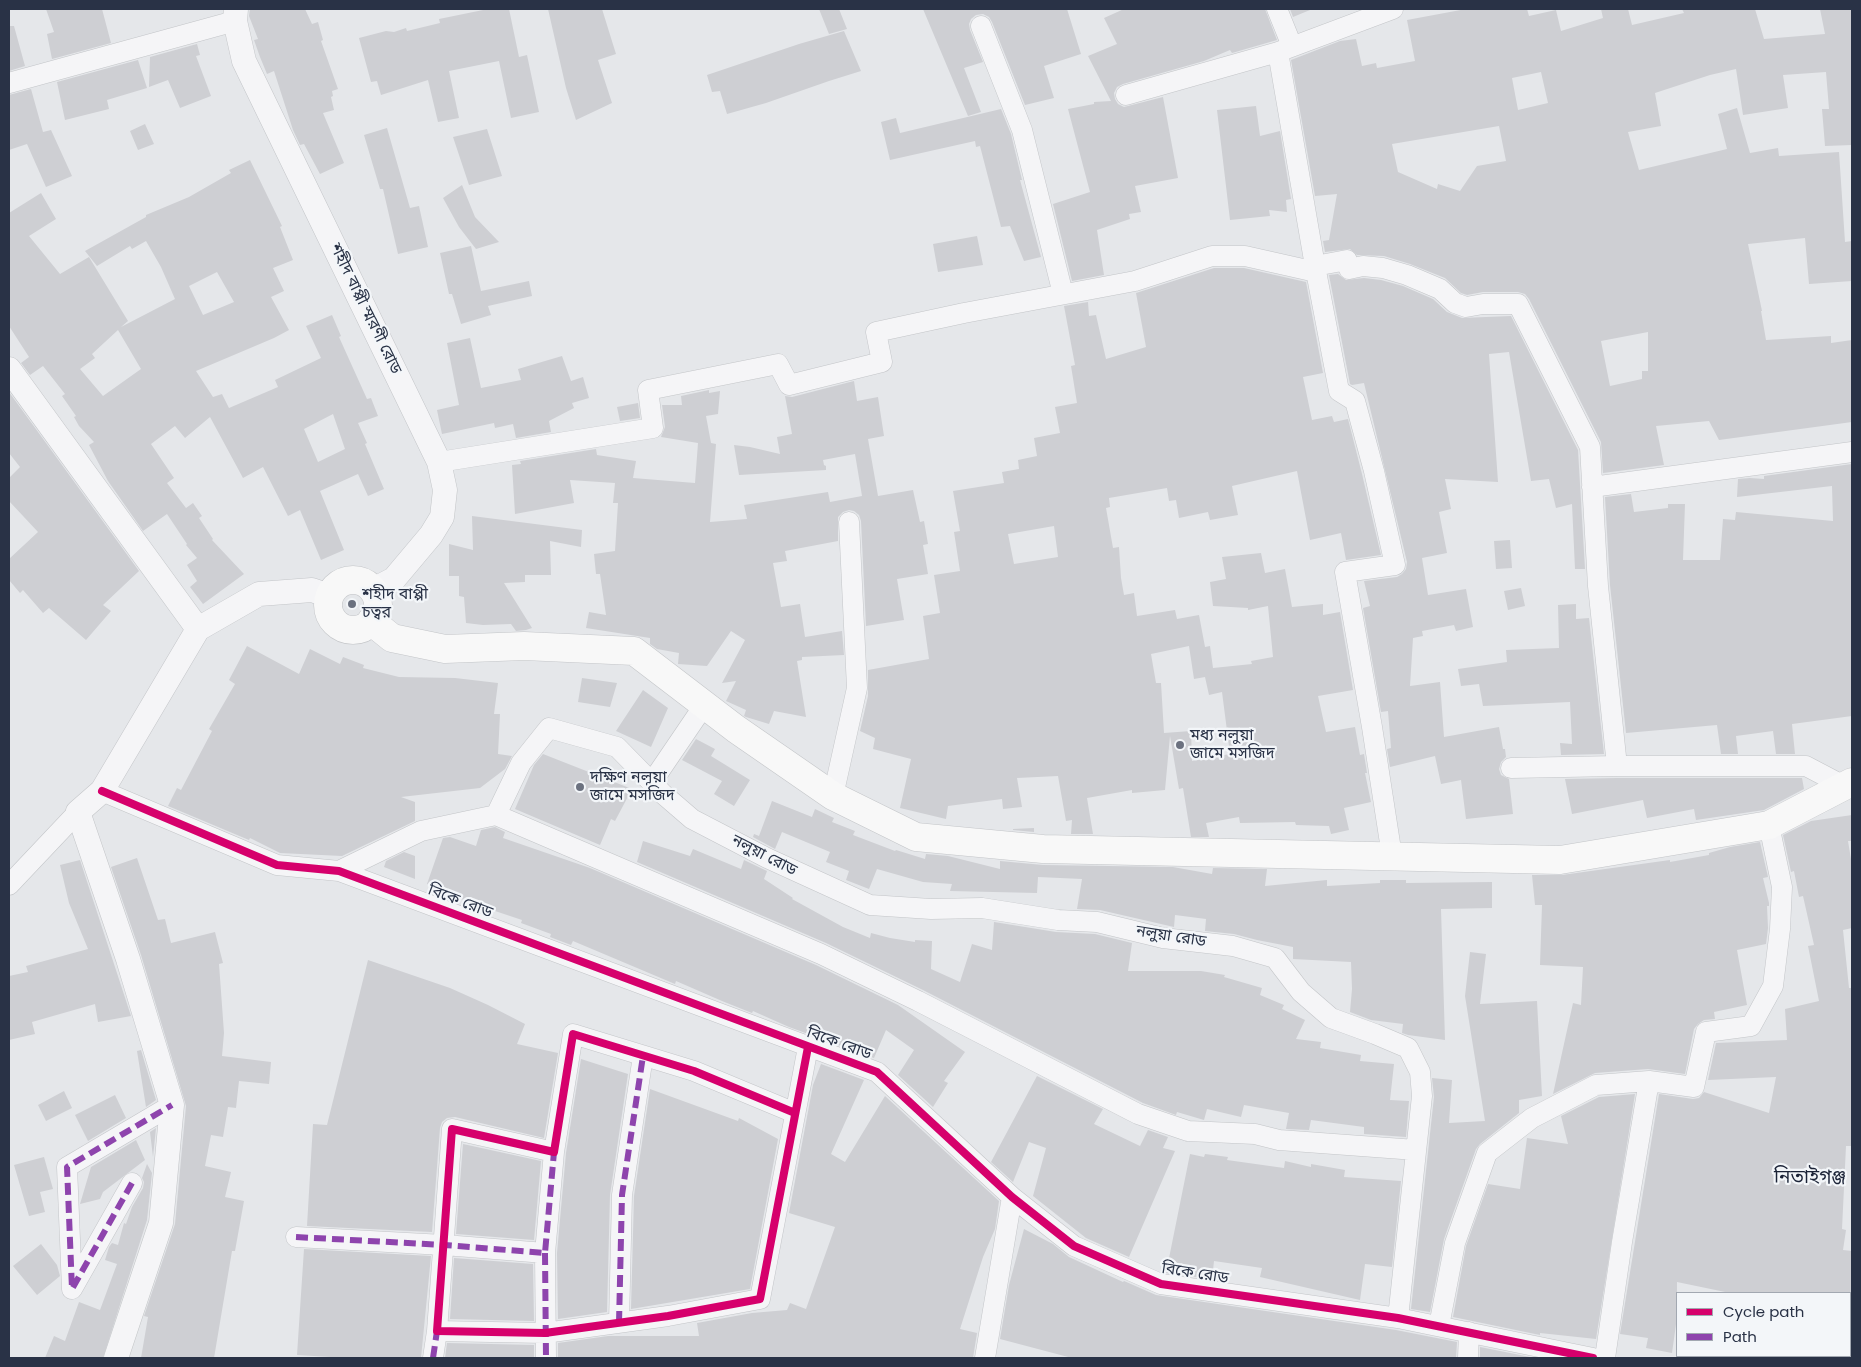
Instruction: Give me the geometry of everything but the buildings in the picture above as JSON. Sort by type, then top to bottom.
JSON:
[{"type":"main road","points":[[354,580],[368,585],[373,590],[378,606],[371,621],[365,627],[356,630],[348,629],[340,626],[333,620],[329,612],[329,596],[339,584],[354,580]]},
{"type":"main road","points":[[371,621],[392,638],[445,649],[524,646],[634,651],[736,729],[833,796],[916,837],[1043,849],[1560,860],[1769,825],[1848,784]]},
{"type":"street","points":[[1277,9],[1285,49],[1315,269],[1339,391],[1355,400],[1374,471],[1394,565],[1345,572],[1392,856]]},
{"type":"street","points":[[1126,95],[1285,49],[1393,9]]},
{"type":"street","points":[[9,83],[235,15]]},
{"type":"street","name":"শহীদ বাপ্পী স্মরণী রোড","points":[[235,15],[244,61],[439,462],[445,490],[442,517],[431,535],[394,579],[373,590]]},
{"type":"street","points":[[981,26],[1022,130],[1063,294]]},
{"type":"street","points":[[439,462],[653,428],[648,390],[778,364],[789,385],[882,362],[876,332],[964,313],[1135,281],[1212,256],[1245,256],[1315,269],[1347,260],[1349,269],[1363,266],[1383,268],[1440,288],[1455,303],[1466,307],[1483,304],[1518,304],[1590,447],[1598,586],[1617,766]]},
{"type":"street","points":[[9,370],[198,629]]},
{"type":"street","points":[[1592,487],[1852,452]]},
{"type":"street","points":[[833,796],[857,688],[849,522]]},
{"type":"street","points":[[9,885],[78,812],[102,791],[198,629],[259,594],[312,590],[329,596]]},
{"type":"street","points":[[652,782],[705,704]]},
{"type":"street","name":"নলুয়া রোড","points":[[496,815],[521,763],[549,728],[617,747],[692,818],[776,862],[870,905],[931,909],[982,908],[1058,920],[1097,922],[1163,938],[1233,946],[1275,958],[1301,992],[1331,1018],[1408,1048],[1420,1072],[1421,1080],[1422,1096],[1416,1150]]},
{"type":"street","points":[[1511,768],[1806,766],[1848,784]]},
{"type":"street","name":"বিকে রোড","points":[[102,791],[277,865],[339,871],[877,1072],[1012,1197],[1074,1246],[1161,1284],[1398,1318],[1593,1358]]},
{"type":"street","points":[[78,812],[128,959],[172,1105],[161,1223],[116,1358]]},
{"type":"street","points":[[339,871],[421,831],[496,815],[821,954],[918,1001],[1138,1114],[1188,1131],[1255,1134],[1279,1140],[1416,1150],[1398,1318]]},
{"type":"street","points":[[1439,1326],[1455,1243],[1487,1153],[1532,1118],[1596,1085],[1649,1081],[1694,1087],[1706,1032],[1751,1026],[1773,986],[1780,929],[1782,887],[1769,825]]},
{"type":"street","points":[[546,1358],[545,1253],[554,1152],[573,1034],[694,1071],[795,1114]]},
{"type":"street","points":[[437,1331],[545,1333],[668,1316],[760,1299],[808,1047]]},
{"type":"street","points":[[619,1323],[622,1195],[643,1056]]},
{"type":"street","points":[[1606,1358],[1622,1242],[1649,1081]]},
{"type":"street","points":[[132,1183],[72,1289],[67,1167],[172,1105]]},
{"type":"street","points":[[433,1358],[437,1331],[452,1129],[554,1152]]},
{"type":"street","points":[[986,1358],[1012,1197]]},
{"type":"street","points":[[296,1237],[444,1244],[545,1253]]},
{"type":"street","points":[[1468,1358],[1469,1332]]},
{"type":"marked path","points":[[619,1323],[622,1195],[643,1056]]},
{"type":"marked path","points":[[132,1183],[72,1289],[67,1167],[172,1105]]},
{"type":"marked path","points":[[296,1237],[444,1245],[545,1253],[554,1152]]},
{"type":"marked path","points":[[545,1253],[546,1358]]},
{"type":"marked path","points":[[433,1358],[437,1331]]},
{"type":"cycle path","points":[[102,791],[277,865],[339,871],[877,1072],[1012,1197],[1074,1246],[1161,1284],[1398,1318],[1593,1358]]},
{"type":"cycle path","points":[[795,1113],[694,1071],[573,1034],[554,1152],[452,1129],[437,1331],[545,1333],[668,1316],[760,1299],[808,1047]]},
{"type":"place","name":"শহীদ বাপ্পী চত্বর","points":[[352,604]]},
{"type":"place","name":"মধ্য নলুয়া জামে মসজিদ","points":[[1180,745]]},
{"type":"place","name":"দক্ষিণ নলুয়া জামে মসজিদ","points":[[580,787]]},
{"type":"district","name":"নিতাইগঞ্জ","points":[[1810,1178]]}]
